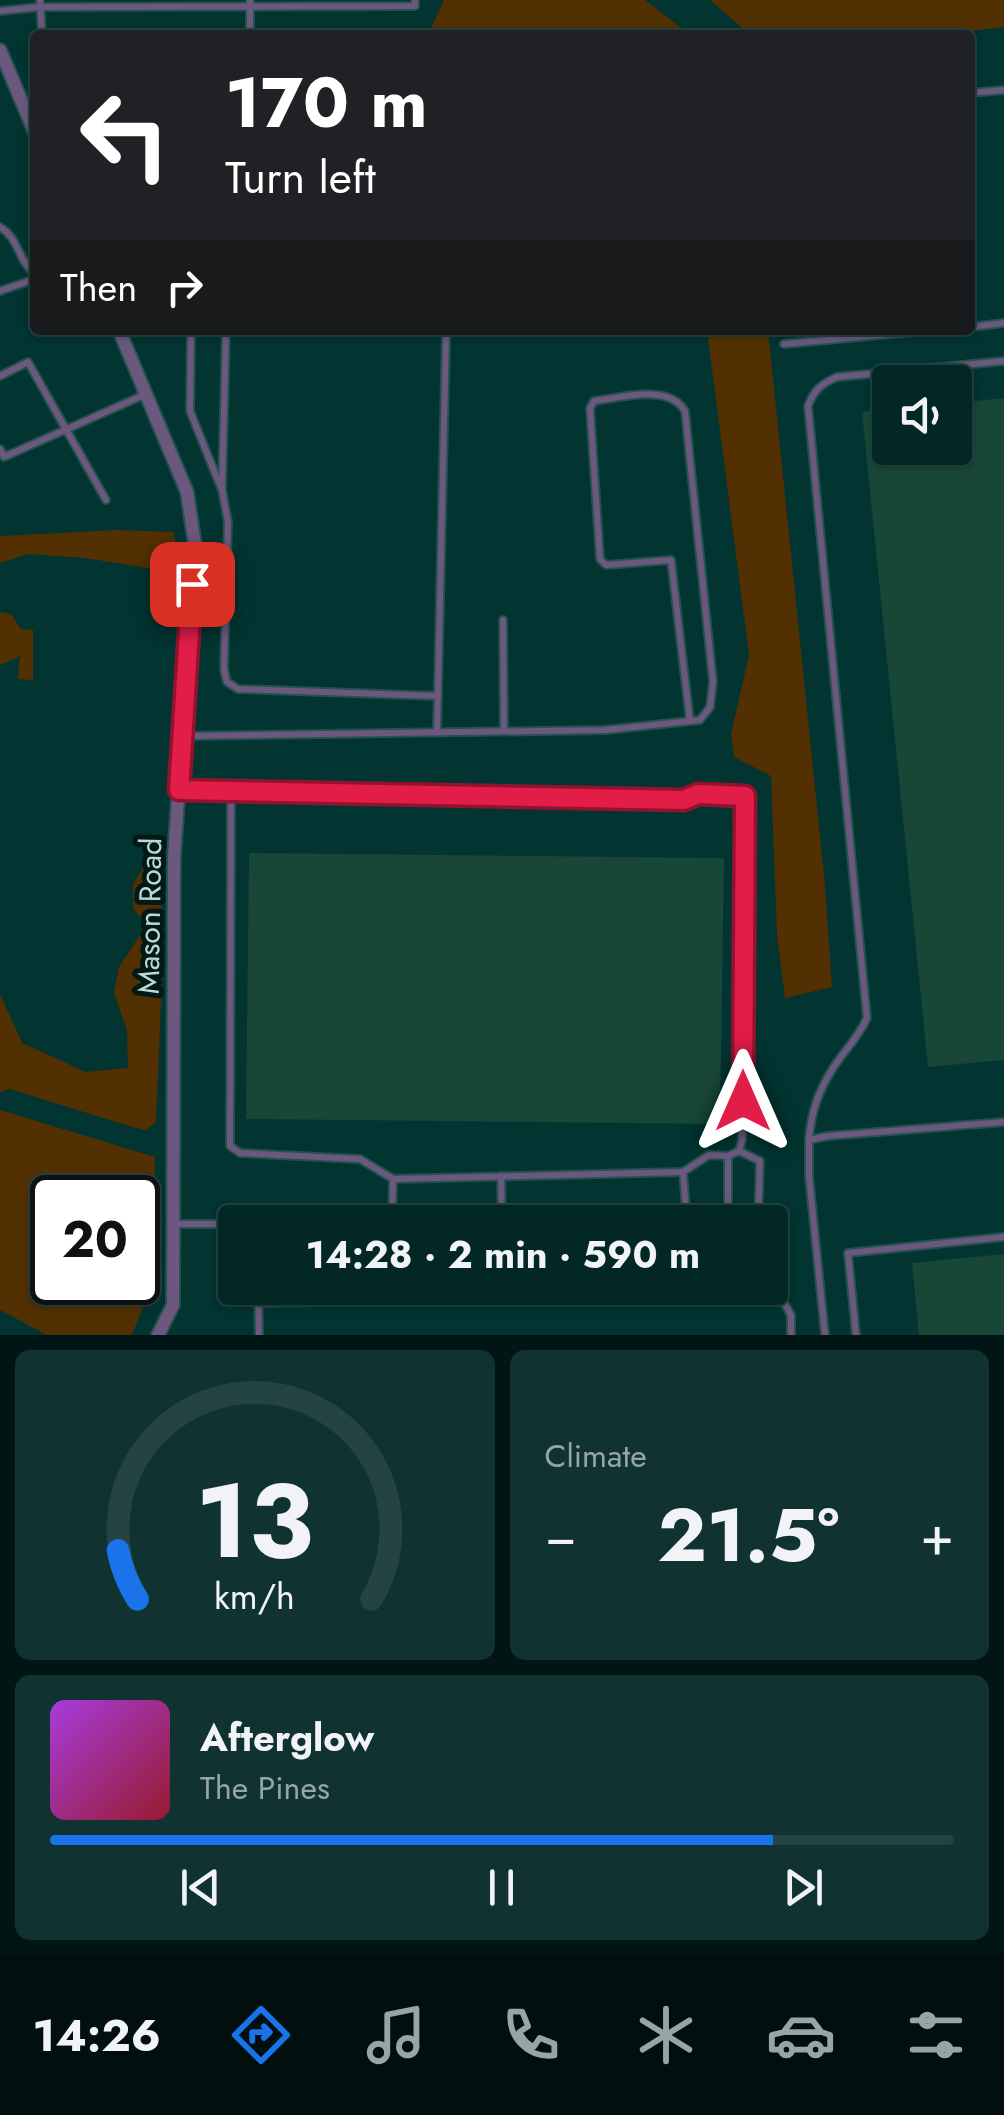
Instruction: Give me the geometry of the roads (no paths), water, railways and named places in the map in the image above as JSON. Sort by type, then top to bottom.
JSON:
[{"type":"street","points":[[0,50],[30,121]]},
{"type":"street","name":"Mason Road","points":[[121,335],[187,492],[195,545],[174,858],[172,1305],[158,1335]]},
{"type":"lane","points":[[0,11],[40,3],[415,6],[416,0]]},
{"type":"lane","points":[[40,3],[42,30]]},
{"type":"lane","points":[[250,3],[250,30]]},
{"type":"lane","points":[[975,93],[1004,90]]},
{"type":"lane","points":[[0,227],[15,239],[30,270]]},
{"type":"lane","points":[[0,291],[30,278]]},
{"type":"lane","points":[[975,326],[1004,323]]},
{"type":"lane","points":[[191,335],[188,404],[222,490],[228,522],[224,669],[227,682],[238,689],[438,696]]},
{"type":"lane","points":[[222,490],[226,335]]},
{"type":"lane","points":[[437,732],[446,335]]},
{"type":"lane","points":[[784,344],[880,335]]},
{"type":"lane","points":[[825,1335],[809,1176],[811,1114],[824,1080],[861,1031],[866,1018],[808,406],[813,392],[824,382],[837,378],[1004,361]]},
{"type":"lane","points":[[0,376],[28,362],[106,500]]},
{"type":"lane","points":[[0,448],[4,457],[147,394]]},
{"type":"lane","points":[[182,736],[605,730],[700,720],[710,706],[713,682],[685,411],[680,403],[662,396],[594,401],[590,408],[600,559],[606,565],[671,560],[690,720]]},
{"type":"lane","points":[[503,620],[504,731]]},
{"type":"lane","points":[[179,790],[684,800],[698,794],[745,796],[739,1151]]},
{"type":"lane","points":[[231,791],[230,1146],[240,1153],[360,1159],[393,1179],[684,1172],[709,1155],[728,1156],[739,1151],[760,1161],[759,1205]]},
{"type":"lane","points":[[809,1140],[1004,1122]]},
{"type":"lane","points":[[728,1156],[728,1205]]},
{"type":"lane","points":[[684,1172],[686,1205]]},
{"type":"lane","points":[[501,1176],[502,1205]]},
{"type":"lane","points":[[392,1205],[393,1179]]},
{"type":"lane","points":[[173,1224],[218,1224]]},
{"type":"lane","points":[[856,1335],[848,1253],[1004,1237]]},
{"type":"lane","points":[[258,1305],[258,1335]]},
{"type":"lane","points":[[785,1305],[791,1315],[791,1335]]}]
